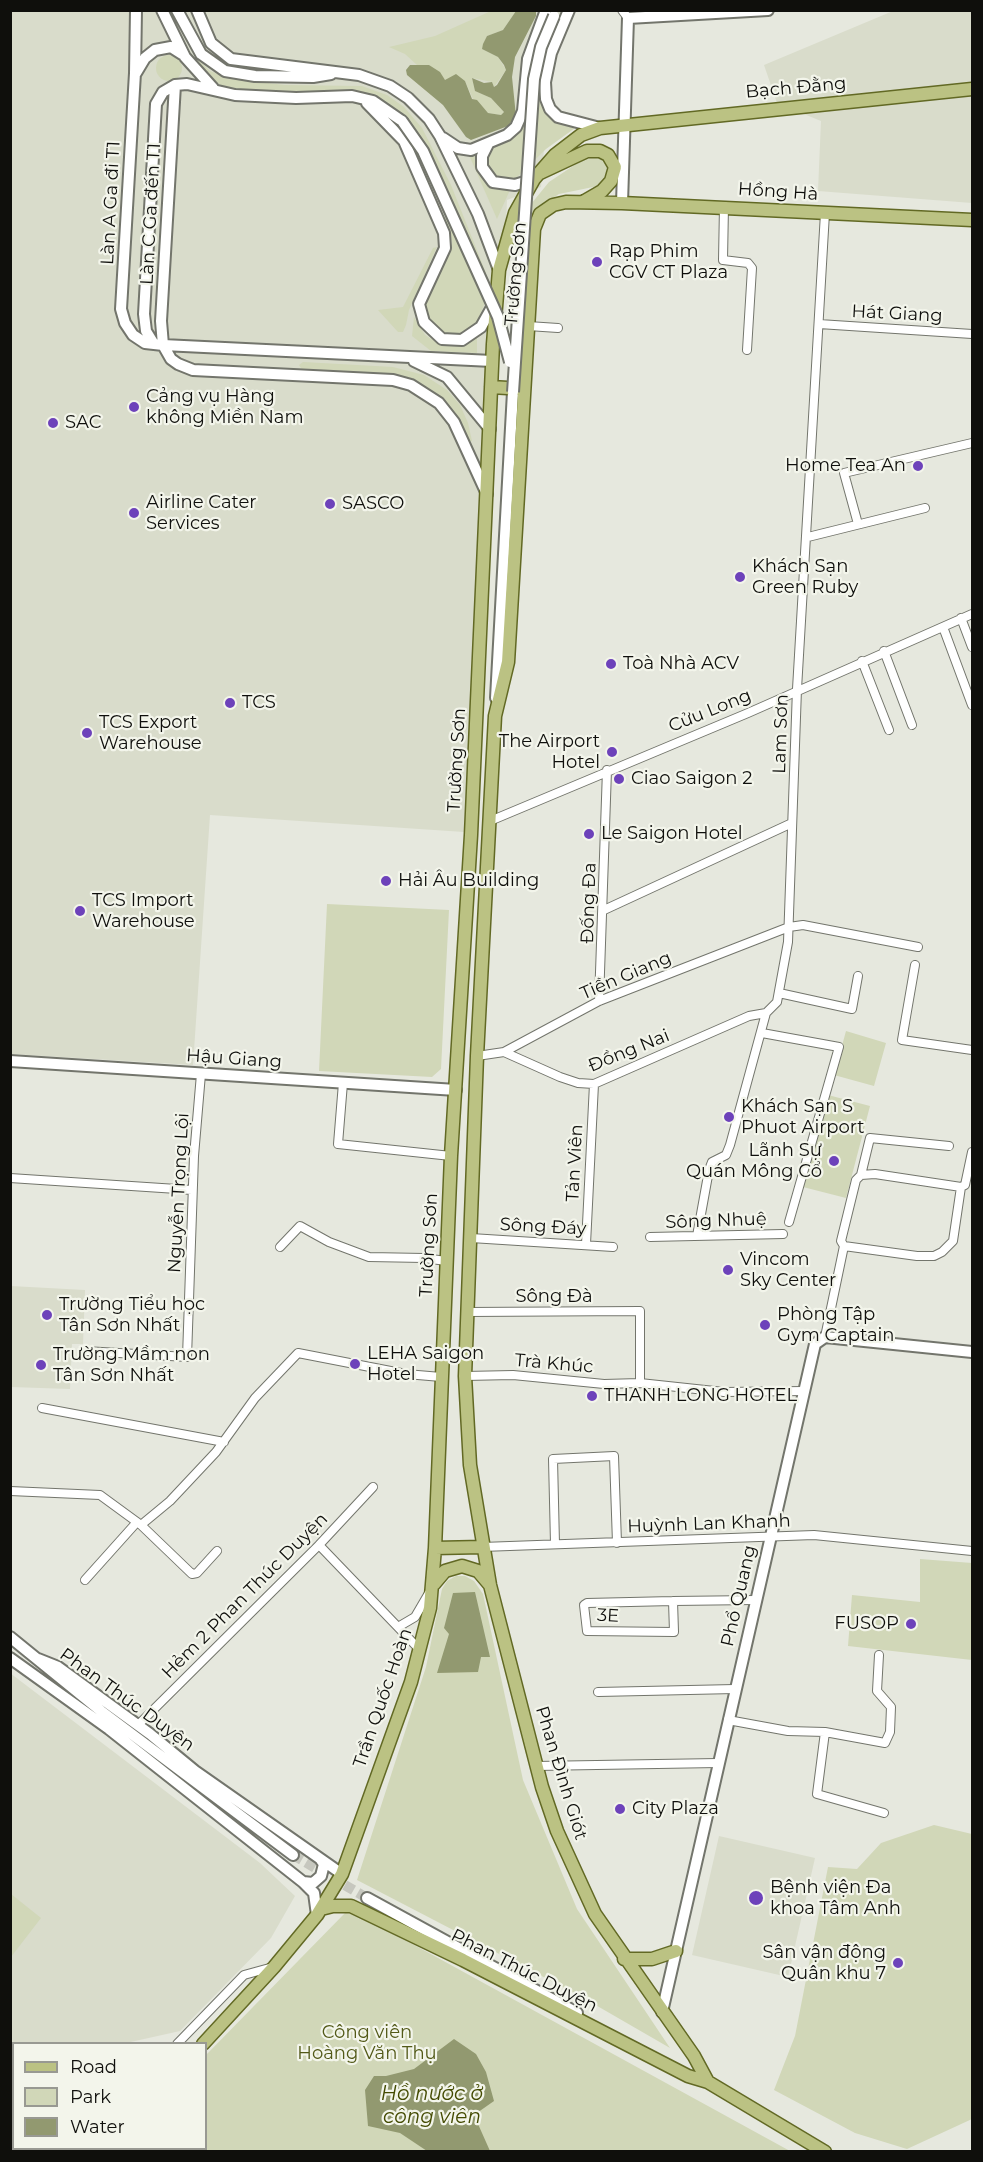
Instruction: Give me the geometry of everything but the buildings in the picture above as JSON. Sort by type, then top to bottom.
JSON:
[{"type":"main road","name":"Bạch Đằng","points":[[536,176],[571,141],[600,128],[972,89]]},
{"type":"main road","name":"Trường Sơn","points":[[441,1377],[488,496],[492,361],[499,270],[510,226],[536,176],[592,150],[608,155],[615,167],[611,182],[602,191],[582,202],[553,205],[540,214],[535,222],[526,362],[519,391],[508,662],[495,716],[477,1056],[465,1376]]},
{"type":"main road","name":"Hồng Hà","points":[[582,202],[724,206],[972,220]]},
{"type":"main road","points":[[492,361],[526,362]]},
{"type":"main road","points":[[491,387],[519,391]]},
{"type":"main road","name":"Phan Đình Giót","points":[[465,1376],[470,1465],[482,1547],[536,1766],[554,1823],[577,1879],[595,1914],[624,1959],[694,2056],[708,2082]]},
{"type":"main road","name":"Trần Quốc Hoàn","points":[[204,2042],[274,1967],[319,1912],[342,1874],[420,1650],[434,1584],[441,1377]]},
{"type":"main road","points":[[435,1548],[482,1547]]},
{"type":"main road","points":[[434,1584],[445,1571],[462,1566],[478,1571],[490,1585]]},
{"type":"main road","name":"Phan Thúc Duyện","points":[[319,1912],[341,1905],[351,1906],[463,1960],[687,2076],[708,2082]]},
{"type":"main road","points":[[624,1959],[652,1959],[676,1951]]},
{"type":"main road","points":[[708,2082],[825,2151]]},
{"type":"street","points":[[162,10],[185,57],[202,78],[216,90]]},
{"type":"street","points":[[177,10],[190,38],[207,60],[225,71],[244,76],[313,77],[337,73]]},
{"type":"street","points":[[197,10],[211,42],[231,59],[370,78],[400,92],[423,111],[440,136],[478,214],[499,270]]},
{"type":"street","points":[[569,10],[551,53],[545,82],[546,99],[550,109],[558,117],[600,128]]},
{"type":"street","points":[[622,202],[625,14],[768,10]]},
{"type":"street","points":[[440,136],[465,149],[488,144],[512,131],[521,117],[528,59],[552,12]]},
{"type":"street","points":[[495,716],[501,605],[519,391],[534,85],[541,47],[552,12]]},
{"type":"street","name":"Làn A Ga đi T1","points":[[138,14],[121,309],[130,332],[139,340],[159,345]]},
{"type":"street","points":[[135,73],[148,55],[159,49],[171,47],[185,57]]},
{"type":"street","points":[[488,496],[454,422],[439,403],[418,388],[393,380],[192,370],[178,364],[146,331],[144,314],[156,104],[163,92],[175,85],[187,84],[235,95],[296,98],[352,96],[383,106],[402,121],[423,151],[498,317],[519,391]]},
{"type":"street","name":"Làn C Ga đến T1","points":[[159,345],[175,85]]},
{"type":"street","points":[[362,99],[404,141],[444,233],[445,248],[419,304],[421,317],[427,327],[442,339],[462,340],[481,327],[497,300]]},
{"type":"street","points":[[488,144],[482,156],[482,167],[493,182],[515,185],[536,176]]},
{"type":"street","points":[[724,206],[723,260],[748,263],[752,268],[747,350]]},
{"type":"street","name":"Lam Sơn","points":[[697,1236],[709,1170],[712,1162],[726,1155],[766,1013],[777,1002],[789,927],[797,689],[808,537],[825,213]]},
{"type":"street","name":"Hát Giang","points":[[819,324],[972,334]]},
{"type":"street","points":[[528,326],[558,328]]},
{"type":"street","points":[[159,345],[492,361]]},
{"type":"street","points":[[402,358],[432,368],[447,377],[490,429]]},
{"type":"street","points":[[858,524],[844,473],[972,443]]},
{"type":"street","points":[[808,537],[925,508]]},
{"type":"street","name":"Cửu Long","points":[[490,821],[607,770],[748,713],[797,689],[972,614]]},
{"type":"street","points":[[961,618],[972,647]]},
{"type":"street","points":[[943,627],[972,705]]},
{"type":"street","points":[[884,651],[912,725]]},
{"type":"street","points":[[862,661],[888,730]]},
{"type":"street","name":"Đống Đa","points":[[599,1001],[604,910],[607,770]]},
{"type":"street","points":[[604,910],[792,823]]},
{"type":"street","name":"Tiền Giang","points":[[477,1056],[504,1052],[599,1001],[769,932],[789,927],[803,925],[918,947]]},
{"type":"street","points":[[915,965],[902,1040],[972,1050]]},
{"type":"street","points":[[779,993],[852,1009],[858,976]]},
{"type":"street","name":"Đồng Nai","points":[[504,1052],[560,1077],[578,1083],[594,1084],[750,1016],[766,1013]]},
{"type":"street","points":[[762,1033],[838,1047],[789,1222]]},
{"type":"street","name":"Hậu Giang","points":[[10,1061],[456,1090]]},
{"type":"street","name":"Nguyễn Trọng Lội","points":[[85,1351],[187,1357],[192,1190],[201,1074]]},
{"type":"street","points":[[343,1083],[338,1144],[451,1156]]},
{"type":"street","name":"Tản Viên","points":[[586,1244],[594,1084]]},
{"type":"street","points":[[861,1175],[870,1138],[949,1146]]},
{"type":"street","points":[[844,1246],[917,1256],[934,1256],[942,1252],[953,1240],[961,1187],[965,1185],[972,1152]]},
{"type":"street","points":[[961,1187],[874,1174],[861,1175],[856,1179],[841,1241],[844,1246],[825,1337],[972,1352]]},
{"type":"street","points":[[10,1178],[192,1190]]},
{"type":"street","points":[[280,1246],[300,1226],[329,1242],[369,1257],[424,1258],[446,1261]]},
{"type":"street","name":"Sông Nhuệ","points":[[650,1238],[783,1234]]},
{"type":"street","name":"Sông Đáy","points":[[471,1238],[613,1247]]},
{"type":"street","name":"Sông Đà","points":[[467,1312],[640,1311],[640,1383]]},
{"type":"street","name":"Phổ Quang","points":[[662,2012],[815,1344],[825,1337]]},
{"type":"street","points":[[85,1580],[139,1523],[170,1501],[224,1442],[255,1398],[298,1353],[405,1374],[441,1377]]},
{"type":"street","name":"Trà Khúc","points":[[465,1376],[513,1375],[604,1384],[640,1383],[724,1392],[804,1391]]},
{"type":"street","points":[[42,1408],[224,1442]]},
{"type":"street","points":[[555,1544],[553,1459],[614,1456],[616,1543]]},
{"type":"street","name":"Hẻm 2 Phan Thúc Duyện","points":[[138,1725],[373,1488]]},
{"type":"street","points":[[10,1491],[100,1495],[139,1523],[192,1574],[197,1573],[217,1551]]},
{"type":"street","name":"Huỳnh Lan Khanh","points":[[482,1547],[814,1535],[972,1551]]},
{"type":"street","points":[[319,1545],[420,1650]]},
{"type":"street","points":[[398,1627],[406,1624],[417,1614],[434,1584]]},
{"type":"street","name":"3E","points":[[673,1601],[674,1632],[587,1631],[585,1605],[587,1603],[673,1601],[755,1600]]},
{"type":"street","name":"Phan Thúc Duyện","points":[[10,1637],[38,1659],[58,1667],[138,1725],[195,1771],[342,1874]]},
{"type":"street","points":[[728,1720],[788,1731],[825,1732],[882,1744],[887,1741],[891,1707],[877,1691],[879,1655]]},
{"type":"street","name":"Phan Thúc Duyện","points":[[10,1658],[109,1729],[303,1882],[314,1893],[319,1912]]},
{"type":"street","points":[[38,1659],[293,1855]]},
{"type":"street","points":[[598,1692],[735,1689]]},
{"type":"street","points":[[825,1732],[817,1794],[884,1813]]},
{"type":"street","points":[[536,1766],[718,1763]]},
{"type":"street","points":[[303,1882],[313,1883],[321,1876],[324,1864],[321,1860]]},
{"type":"street","points":[[367,1898],[561,2003],[625,2043]]},
{"type":"street","points":[[178,2042],[243,1975],[274,1967]]},
{"type":"shaded area","points":[[10,11],[574,11],[552,47],[541,187],[507,200],[502,323],[498,332],[464,832],[210,815],[193,1065],[11,1054]]},
{"type":"shaded area","points":[[893,11],[972,11],[972,203],[818,191],[821,121],[777,103],[764,65]]},
{"type":"shaded area","points":[[11,1286],[85,1290],[83,1344],[72,1344],[70,1389],[11,1387]]},
{"type":"shaded area","points":[[10,1673],[260,1863],[295,1896],[271,1938],[180,2031],[130,2042],[12,2042],[11,2082]]},
{"type":"shaded area","name":"Bệnh viện Đa khoa Tâm Anh","points":[[719,1836],[815,1858],[788,1977],[692,1955]]},
{"type":"green space","points":[[491,11],[516,11],[503,30],[487,36],[482,49],[498,57],[506,70],[494,87],[492,82],[472,78],[475,91],[491,98],[504,112],[501,115],[488,113],[473,99],[465,81],[445,80],[429,65],[417,65],[405,54],[389,47],[435,36]]},
{"type":"green space","points":[[169,55],[178,59],[182,68],[178,77],[169,81],[160,77],[156,68],[160,59]]},
{"type":"green space","points":[[198,60],[210,71],[231,79],[285,85],[362,86],[387,95],[404,107],[422,128],[451,185],[486,273],[486,300],[476,324],[460,335],[442,333],[431,325],[424,308],[425,298],[452,243],[445,218],[454,214],[423,139],[404,115],[380,98],[351,90],[302,93],[226,88],[209,78],[196,62]]},
{"type":"green space","points":[[529,94],[538,94],[545,113],[555,123],[575,128],[546,149],[513,181],[494,178],[485,163],[489,150],[504,141]]},
{"type":"green space","points":[[478,152],[478,167],[484,180],[496,189],[510,190],[497,219],[469,155]]},
{"type":"green space","points":[[597,156],[605,159],[610,167],[609,176],[598,186],[559,194],[542,205],[532,217],[523,345],[510,345],[517,242],[527,209],[549,182],[582,160]]},
{"type":"green space","points":[[437,247],[409,310],[403,332],[398,332],[378,310],[403,307],[433,248]]},
{"type":"green space","points":[[414,317],[425,335],[441,345],[462,346],[477,337],[477,353],[431,351],[412,336]]},
{"type":"green space","points":[[303,362],[393,367],[424,375],[447,390],[460,405],[468,423],[472,441],[468,441],[451,408],[422,384],[392,375],[303,371],[299,365]]},
{"type":"green space","points":[[327,904],[449,910],[441,1069],[432,1077],[319,1071]]},
{"type":"green space","points":[[846,1031],[886,1043],[874,1086],[834,1075]]},
{"type":"green space","points":[[828,1095],[870,1106],[846,1198],[803,1187]]},
{"type":"green space","name":"FUSOP","points":[[920,1559],[972,1563],[972,1660],[848,1646],[852,1595],[920,1602]]},
{"type":"green space","points":[[456,1576],[465,1576],[474,1581],[483,1594],[523,1780],[577,1909],[670,2048],[580,1996],[357,1880],[426,1667],[442,1589],[447,1581]]},
{"type":"green space","name":"Sân vận động Quân khu 7","points":[[934,1825],[972,1834],[972,2119],[907,2149],[855,2133],[774,2090],[795,2036],[828,1867],[857,1869],[881,1843]]},
{"type":"green space","points":[[11,1894],[41,1918],[11,1957]]},
{"type":"green space","name":"Công viên Hoàng Văn Thụ","points":[[345,1913],[356,1913],[790,2151],[127,2152],[127,2150],[207,2150],[207,2054]]},
{"type":"water","points":[[516,11],[536,11],[536,16],[515,57],[512,77],[516,116],[508,126],[471,140],[466,137],[443,105],[407,75],[406,70],[410,65],[429,65],[440,72],[445,80],[456,74],[465,81],[472,99],[477,100],[488,113],[501,115],[504,112],[491,98],[475,91],[472,78],[484,83],[492,82],[494,87],[497,85],[506,70],[498,57],[482,49],[483,44],[487,36],[503,30]]},
{"type":"water","points":[[475,1592],[490,1657],[481,1657],[478,1672],[437,1673],[449,1634],[444,1628],[453,1593]]},
{"type":"water","name":"Hồ nước ở công viên","points":[[454,2039],[476,2054],[486,2072],[494,2101],[474,2115],[490,2151],[427,2151],[400,2133],[368,2126],[365,2090],[374,2076],[386,2076],[414,2069]]},
{"type":"tunnel","points":[[293,1855],[367,1898]]},
{"type":"place","name":"Rạp Phim CGV CT Plaza","points":[[597,262]]},
{"type":"place","name":"Cảng vụ Hàng không Miền Nam","points":[[134,407]]},
{"type":"place","name":"SAC","points":[[53,423]]},
{"type":"place","name":"Home Tea An","points":[[918,466]]},
{"type":"place","name":"SASCO","points":[[330,504]]},
{"type":"place","name":"Airline Cater Services","points":[[134,513]]},
{"type":"place","name":"Khách Sạn Green Ruby","points":[[740,577]]},
{"type":"place","name":"Toà Nhà ACV","points":[[611,664]]},
{"type":"place","name":"TCS","points":[[230,703]]},
{"type":"place","name":"TCS Export Warehouse","points":[[87,733]]},
{"type":"place","name":"The Airport Hotel","points":[[612,752]]},
{"type":"place","name":"Ciao Saigon 2","points":[[619,779]]},
{"type":"place","name":"Le Saigon Hotel","points":[[589,834]]},
{"type":"place","name":"Hải Âu Building","points":[[386,881]]},
{"type":"place","name":"TCS Import Warehouse","points":[[80,911]]},
{"type":"place","name":"Khách Sạn S Phuot Airport","points":[[729,1117]]},
{"type":"place","name":"Lãnh Sự Quán Mông Cổ","points":[[834,1161]]},
{"type":"place","name":"Vincom Sky Center","points":[[728,1270]]},
{"type":"place","name":"Trường Tiểu học Tân Sơn Nhất","points":[[47,1315]]},
{"type":"place","name":"Phòng Tập Gym Captain","points":[[765,1325]]},
{"type":"place","name":"LEHA Saigon Hotel","points":[[355,1364]]},
{"type":"place","name":"Trường Mầm non Tân Sơn Nhất","points":[[41,1365]]},
{"type":"place","name":"THANH LONG HOTEL","points":[[592,1396]]},
{"type":"place","name":"FUSOP","points":[[911,1624]]},
{"type":"place","name":"City Plaza","points":[[620,1809]]},
{"type":"place","name":"Bệnh viện Đa khoa Tâm Anh","points":[[756,1898]]},
{"type":"place","name":"Sân vận động Quân khu 7","points":[[898,1963]]}]
